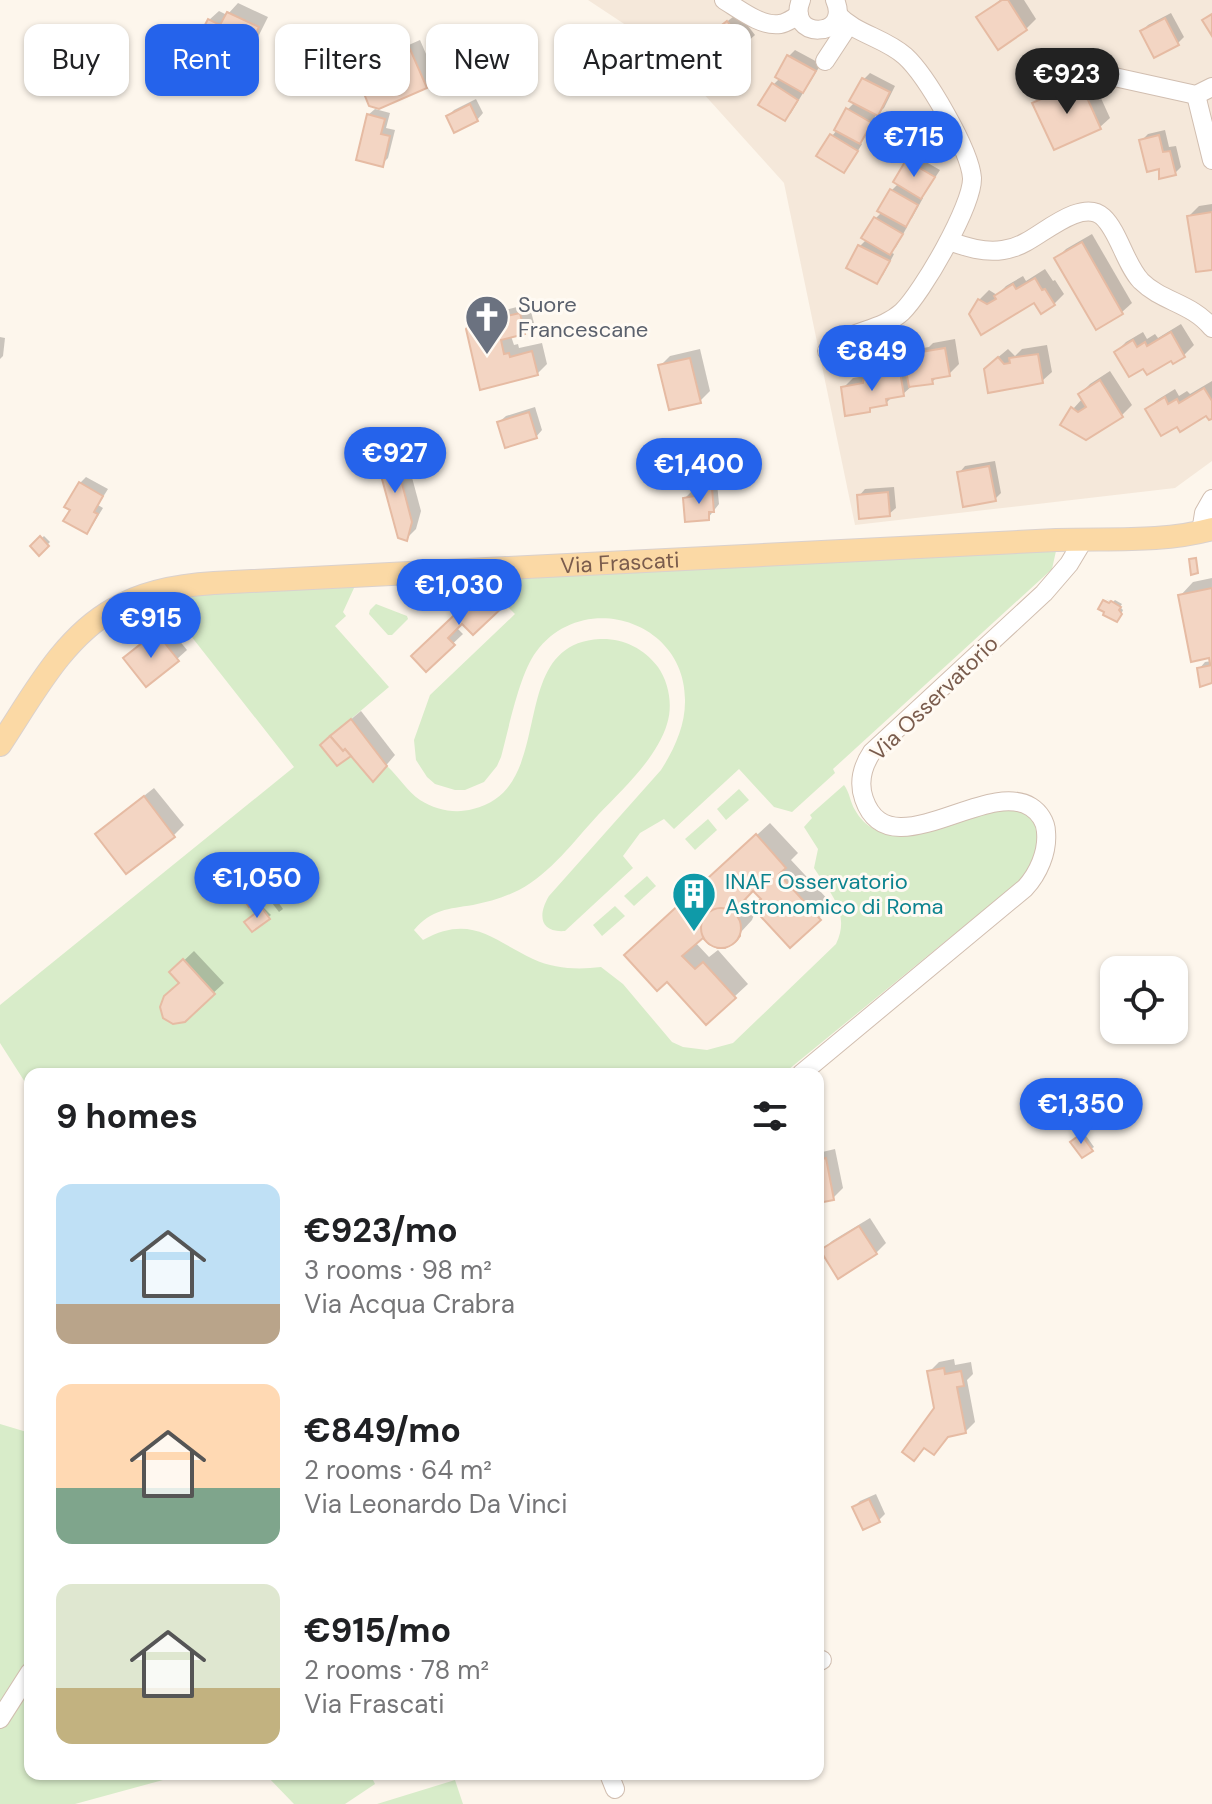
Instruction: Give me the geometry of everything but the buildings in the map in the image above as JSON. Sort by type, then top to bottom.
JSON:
[{"type":"main road","name":"Via Frascati","points":[[0,745],[52,667],[90,626],[126,602],[167,589],[214,583],[1084,539],[1159,538],[1206,531]]},
{"type":"street","points":[[724,0],[752,17],[772,24],[783,23],[800,7],[806,26],[818,31],[831,26],[841,14]]},
{"type":"street","points":[[825,61],[841,14]]},
{"type":"street","points":[[827,351],[839,341],[881,325],[901,313],[918,292],[949,241],[971,191],[970,168],[963,149],[929,84],[897,50],[841,14]]},
{"type":"street","points":[[1051,63],[1204,91],[1212,160]]},
{"type":"street","points":[[949,241],[980,250],[1005,250],[1070,216],[1101,215],[1142,282],[1196,312],[1212,328]]},
{"type":"street","points":[[1206,531],[1204,513],[1212,499]]},
{"type":"street","name":"Via Osservatorio","points":[[808,1068],[1025,888],[1035,875],[1044,853],[1047,832],[1042,819],[1032,807],[1017,801],[1000,801],[902,827],[879,820],[870,811],[862,794],[861,777],[872,752],[1044,593],[1064,571],[1084,539]]},
{"type":"street","points":[[0,1719],[24,1681]]},
{"type":"shaded area","points":[[588,0],[1212,0],[1212,461],[1175,488],[855,525],[784,183],[706,96],[751,96],[751,24],[624,24]]},
{"type":"green space","points":[[1056,551],[1052,569],[833,769],[835,773],[792,812],[774,807],[739,769],[674,829],[664,819],[640,833],[623,856],[633,868],[565,931],[550,929],[543,921],[543,909],[549,896],[661,770],[678,738],[685,702],[681,674],[669,651],[651,634],[629,623],[604,618],[579,621],[556,632],[530,662],[515,702],[501,757],[484,782],[465,790],[435,784],[416,760],[414,740],[430,695],[515,614],[486,585],[462,607],[403,589],[403,586],[480,579]]},
{"type":"green space","points":[[349,581],[354,588],[343,612],[346,616],[335,626],[389,687],[320,745],[351,756],[373,782],[387,766],[415,796],[439,809],[453,811],[473,809],[499,796],[516,775],[540,690],[551,665],[570,647],[600,639],[616,640],[632,646],[652,660],[665,680],[670,702],[669,717],[662,737],[638,773],[562,856],[531,883],[491,901],[441,911],[414,930],[423,940],[455,929],[468,929],[550,965],[601,967],[623,984],[672,1042],[683,1047],[707,1050],[733,1043],[836,944],[840,933],[840,913],[814,868],[818,849],[804,827],[812,818],[810,815],[844,785],[855,810],[865,823],[877,831],[892,834],[907,834],[997,805],[1021,806],[1038,825],[1039,854],[1024,877],[790,1068],[24,1068],[24,1081],[0,1043],[0,1005],[294,767],[158,594]]},
{"type":"green space","points":[[376,604],[408,619],[392,635],[388,635],[369,614]]},
{"type":"green space","points":[[739,789],[749,800],[726,820],[717,809]]},
{"type":"green space","points":[[708,819],[717,830],[695,850],[685,839]]},
{"type":"green space","points":[[647,876],[656,886],[634,906],[624,896]]},
{"type":"green space","points":[[615,906],[625,916],[602,936],[593,925]]},
{"type":"green space","points":[[0,1424],[24,1431],[24,1780],[163,1780],[75,1804],[0,1804]]},
{"type":"green space","points":[[271,1780],[373,1780],[375,1784],[345,1804],[294,1804]]},
{"type":"green space","points":[[455,1780],[463,1804],[377,1804]]},
{"type":"place","name":"Suore Francescane","points":[[487,356]]},
{"type":"place","name":"INAF Osservatorio Astronomico di Roma","points":[[694,933]]}]
